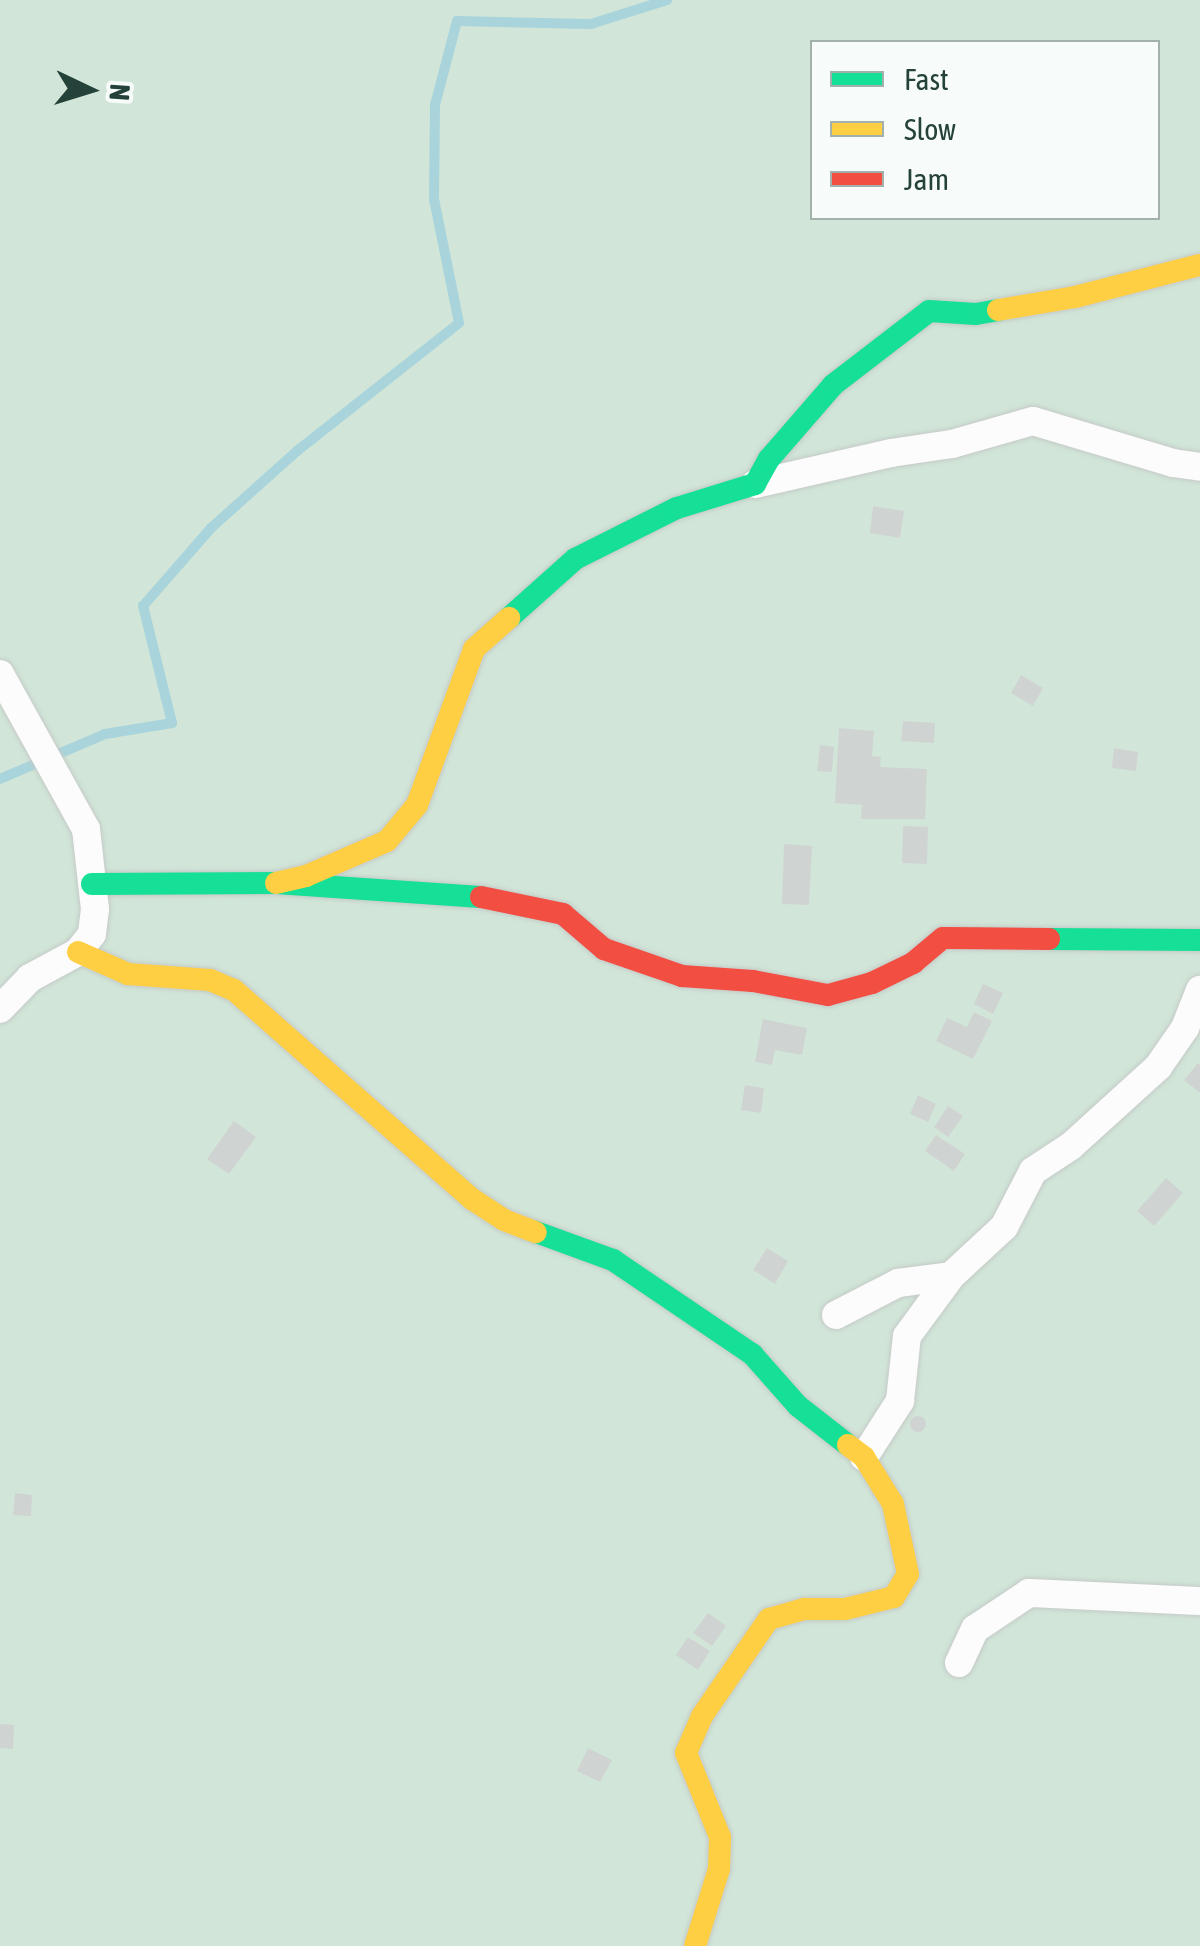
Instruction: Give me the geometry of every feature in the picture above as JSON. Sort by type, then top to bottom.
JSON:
[{"type":"street","points":[[755,484],[769,459],[833,385],[929,311],[993,311],[1075,297],[1200,264]]},
{"type":"street","points":[[276,882],[306,876],[387,842],[417,805],[474,649],[576,559],[678,508],[755,484],[952,444],[1033,421],[1173,463],[1200,467]]},
{"type":"street","points":[[0,674],[86,829],[92,884],[92,934],[78,952],[30,978],[0,1010]]},
{"type":"street","points":[[92,884],[276,882],[500,898],[563,914],[604,948],[682,976],[753,981],[828,995],[872,982],[913,963],[943,938],[1200,940]]},
{"type":"street","points":[[78,952],[128,974],[210,980],[234,990],[472,1200],[504,1220],[613,1260],[752,1354],[798,1406],[864,1457],[893,1504],[908,1574],[894,1597],[845,1610],[805,1609],[769,1619],[702,1716],[686,1753],[720,1837],[719,1869],[695,1946]]},
{"type":"street","points":[[864,1457],[900,1402],[907,1336],[951,1276],[1004,1227],[1033,1171],[1071,1146],[1158,1067],[1185,1028],[1200,990]]},
{"type":"street","points":[[836,1315],[898,1283],[951,1276]]},
{"type":"street","points":[[959,1663],[975,1629],[1029,1593],[1200,1601]]},
{"type":"green space","points":[[0,0],[1200,0],[1200,1946],[0,1946]]},
{"type":"building","points":[[873,506],[904,511],[900,538],[870,533]]},
{"type":"building","points":[[1021,675],[1043,688],[1033,706],[1011,693]]},
{"type":"building","points":[[903,721],[935,723],[934,743],[901,741]]},
{"type":"building","points":[[839,728],[874,731],[872,756],[881,757],[880,767],[927,769],[925,819],[861,819],[862,805],[835,803]]},
{"type":"building","points":[[820,745],[834,747],[832,772],[817,771]]},
{"type":"building","points":[[1114,748],[1138,752],[1136,771],[1112,768]]},
{"type":"building","points":[[903,826],[928,827],[927,864],[902,863]]},
{"type":"building","points":[[784,844],[812,846],[809,905],[782,904]]},
{"type":"building","points":[[983,984],[1003,993],[993,1014],[974,1004]]},
{"type":"building","points":[[974,1012],[992,1021],[973,1059],[936,1041],[947,1018],[967,1027]]},
{"type":"building","points":[[763,1019],[807,1028],[802,1055],[775,1050],[772,1065],[755,1062]]},
{"type":"building","points":[[1200,1065],[1200,1093],[1184,1080]]},
{"type":"building","points":[[745,1085],[764,1088],[761,1113],[741,1110]]},
{"type":"building","points":[[918,1095],[936,1104],[928,1122],[910,1114]]},
{"type":"building","points":[[948,1106],[963,1116],[948,1137],[934,1127]]},
{"type":"building","points":[[234,1121],[256,1137],[229,1174],[207,1159]]},
{"type":"building","points":[[936,1135],[965,1154],[954,1171],[925,1151]]},
{"type":"building","points":[[1166,1178],[1183,1193],[1154,1226],[1137,1211]]},
{"type":"building","points":[[767,1248],[788,1261],[775,1284],[753,1270]]},
{"type":"building","points":[[918,1416],[926,1424],[918,1432],[910,1424]]},
{"type":"building","points":[[15,1493],[32,1495],[31,1516],[13,1515]]},
{"type":"building","points":[[708,1613],[726,1626],[712,1646],[693,1633]]},
{"type":"building","points":[[688,1637],[710,1651],[698,1670],[676,1655]]},
{"type":"building","points":[[0,1724],[14,1725],[13,1749],[0,1748]]},
{"type":"building","points":[[588,1748],[612,1760],[600,1782],[577,1771]]},
{"type":"waterway","points":[[0,779],[105,734],[172,723],[143,606],[211,528],[297,451],[459,323],[434,199],[435,105],[457,21],[591,24],[667,0]]},
{"type":"traffic: fast","points":[[509,618],[575,559],[677,508],[755,484],[769,459],[833,385],[929,311],[976,314],[998,310]]},
{"type":"traffic: fast","points":[[92,884],[276,883],[481,897]]},
{"type":"traffic: fast","points":[[1049,939],[1200,940]]},
{"type":"traffic: fast","points":[[536,1232],[613,1260],[752,1354],[798,1406],[848,1445]]},
{"type":"traffic: slow","points":[[998,310],[1075,297],[1200,265]]},
{"type":"traffic: slow","points":[[276,883],[306,876],[387,841],[417,805],[474,649],[509,618]]},
{"type":"traffic: slow","points":[[78,952],[128,974],[210,980],[234,990],[472,1199],[504,1220],[536,1232]]},
{"type":"traffic: slow","points":[[695,1946],[719,1869],[720,1837],[686,1753],[702,1716],[769,1619],[805,1609],[845,1609],[894,1597],[908,1574],[893,1504],[864,1457],[848,1445]]},
{"type":"traffic: jam","points":[[481,897],[563,914],[604,949],[682,976],[753,981],[828,995],[872,983],[913,963],[943,938],[1049,939]]}]
